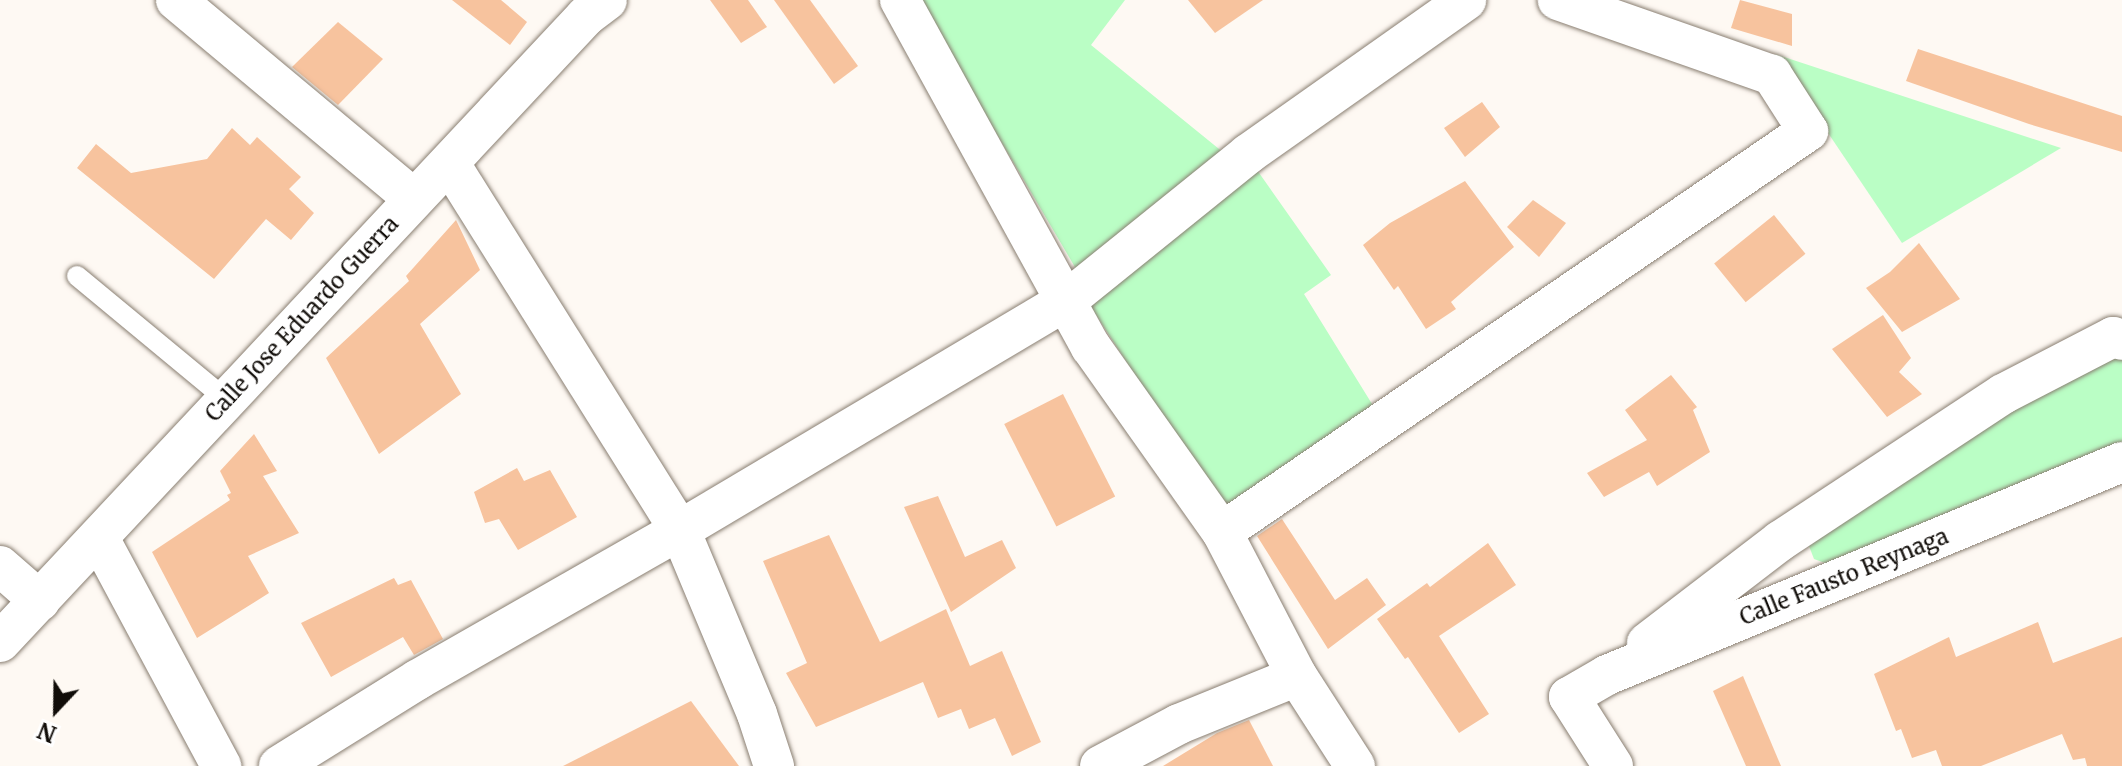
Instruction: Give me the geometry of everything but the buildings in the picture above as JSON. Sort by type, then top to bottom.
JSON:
[{"type":"street","points":[[176,0],[414,199]]},
{"type":"street","name":"Calle Jose Eduardo Guerra","points":[[0,642],[586,16],[607,0]]},
{"type":"street","points":[[900,0],[1091,347],[1222,532],[1297,676],[1355,766]]},
{"type":"street","points":[[279,766],[417,680],[680,530],[1066,301],[1248,154],[1466,0]]},
{"type":"street","points":[[1222,532],[1808,131],[1772,75],[1558,0]]},
{"type":"street","points":[[450,164],[680,530],[757,714],[774,766]]},
{"type":"street","points":[[1607,675],[1780,541],[2003,394],[2113,337],[2122,340]]},
{"type":"street","name":"Calle Fausto Reynaga","points":[[1613,766],[1569,697],[1607,675],[2122,462]]},
{"type":"street","points":[[99,538],[221,766]]},
{"type":"street","points":[[0,566],[40,601]]},
{"type":"street","points":[[1100,766],[1179,724],[1297,676]]},
{"type":"lane","points":[[77,276],[227,400]]},
{"type":"green space","points":[[918,0],[1125,0],[1091,45],[1224,153],[1079,274]]},
{"type":"green space","points":[[1775,54],[2061,148],[1902,243]]},
{"type":"green space","points":[[1257,170],[1331,275],[1304,294],[1377,412],[1227,517],[1087,301]]},
{"type":"green space","points":[[2122,355],[2122,444],[1828,564],[1814,559],[1809,546],[1817,530],[2059,375]]}]
